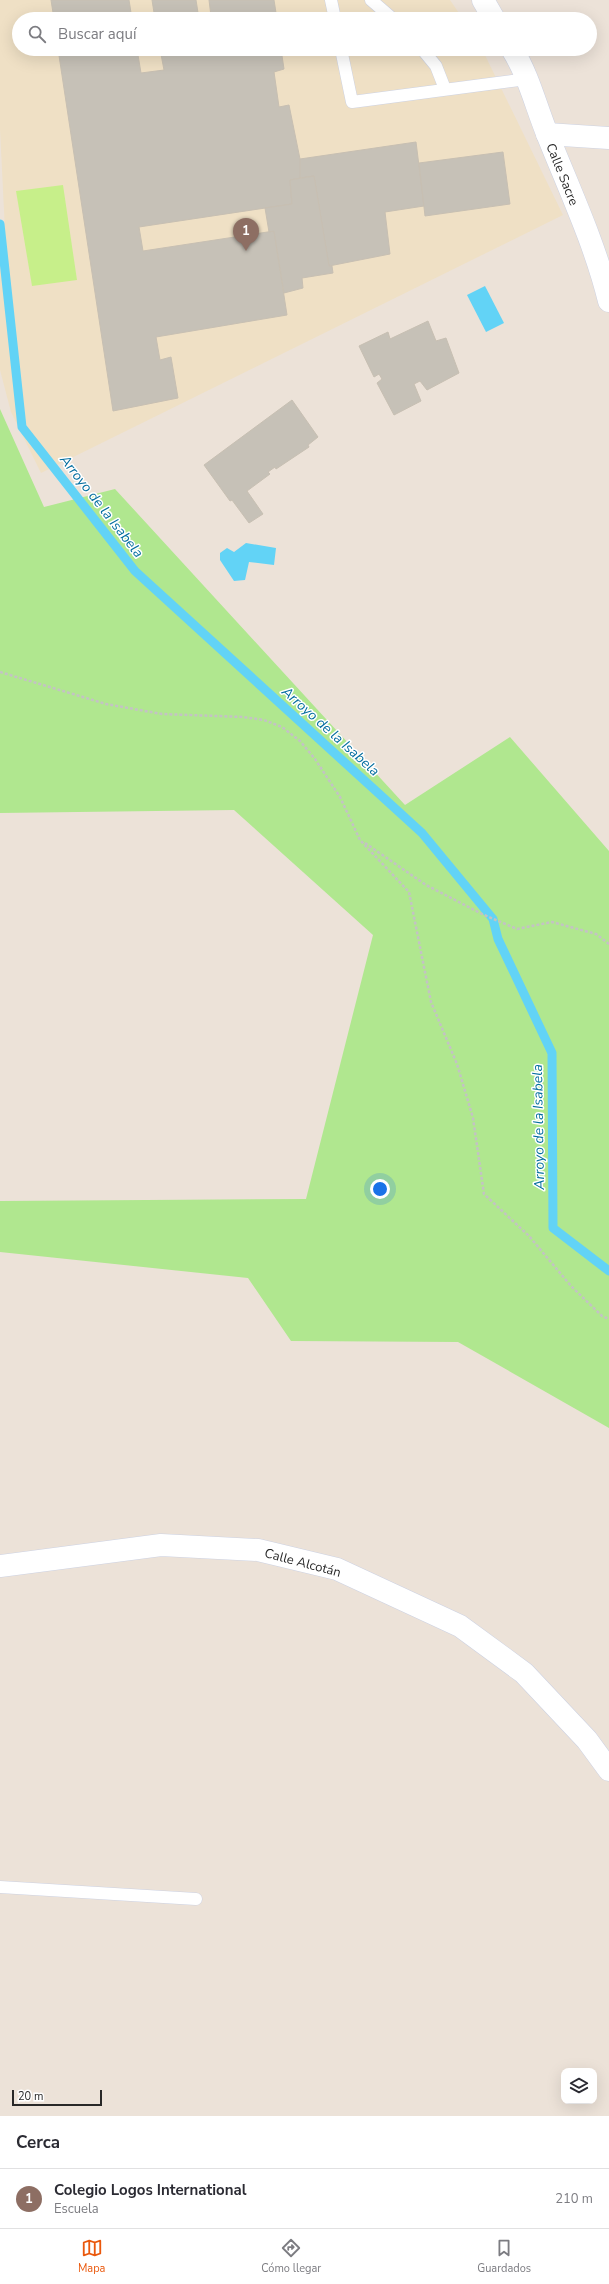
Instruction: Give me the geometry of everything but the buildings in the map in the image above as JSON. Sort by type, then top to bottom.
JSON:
[{"type":"street","points":[[483,0],[490,12]]},
{"type":"street","name":"Calle Sacre","points":[[516,56],[523,67],[547,134],[600,264],[609,301]]},
{"type":"street","points":[[547,134],[609,138]]},
{"type":"street","name":"Calle Alcotán","points":[[0,1566],[161,1545],[258,1550],[337,1569],[460,1626],[524,1673],[587,1740],[609,1770]]},
{"type":"lane","points":[[331,0],[334,12]]},
{"type":"lane","points":[[371,0],[385,12]]},
{"type":"lane","points":[[342,56],[352,102],[527,79]]},
{"type":"lane","points":[[428,56],[436,66],[445,89]]},
{"type":"lane","points":[[0,1887],[196,1899]]},
{"type":"path","points":[[0,672],[106,704],[162,714],[243,717],[264,720],[282,727],[300,741],[315,759],[340,797],[360,840],[409,892],[431,1002],[457,1064],[473,1118],[484,1194],[529,1236],[571,1286],[602,1316],[609,1319]]},
{"type":"path","points":[[360,840],[426,884],[493,920],[517,929],[552,922],[596,934],[609,944]]},
{"type":"shaded area","points":[[0,0],[450,0],[458,12],[12,12],[12,56],[485,56],[563,215],[41,473],[11,412],[0,370],[0,272],[5,231],[0,129]]},
{"type":"green space","points":[[63,185],[77,280],[32,286],[16,191]]},
{"type":"green space","points":[[0,409],[44,507],[115,489],[405,805],[510,737],[609,851],[609,1428],[458,1342],[291,1341],[248,1278],[0,1252],[0,1201],[306,1199],[373,935],[234,810],[0,813]]},
{"type":"water","points":[[485,286],[504,323],[486,332],[467,295]]},
{"type":"water","points":[[246,543],[276,548],[274,565],[249,562],[245,580],[234,581],[220,560],[220,553],[227,548],[234,552]]},
{"type":"waterway","name":"Arroyo de la Isabela","points":[[0,224],[22,427],[135,571],[422,833],[493,919],[498,939],[552,1053],[553,1228],[609,1271]]},
{"type":"place","name":"Colegio Logos International","points":[[246,251]]}]
